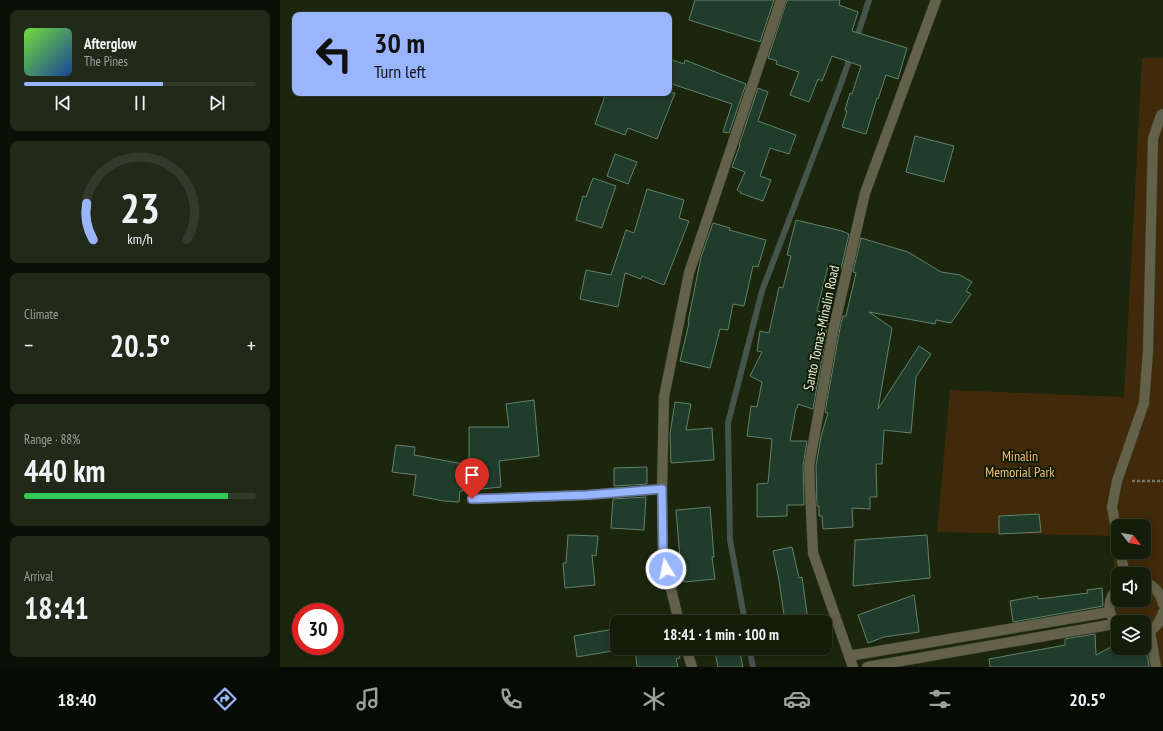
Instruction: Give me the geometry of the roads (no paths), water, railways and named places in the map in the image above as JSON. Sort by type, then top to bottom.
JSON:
[{"type":"street","points":[[676,615],[663,556],[662,489],[664,397],[689,274],[781,0]]},
{"type":"street","name":"Santo Tomas-Minalin Road","points":[[853,667],[813,553],[809,466],[834,327],[865,193],[936,0]]},
{"type":"street","points":[[1114,519],[1112,507],[1117,480],[1144,403],[1148,351],[1152,139],[1161,115],[1163,114]]},
{"type":"street","points":[[472,499],[587,495],[662,489]]},
{"type":"street","points":[[1151,585],[1157,590],[1163,601]]},
{"type":"street","points":[[1111,597],[1109,604],[1109,612],[1111,616]]},
{"type":"street","points":[[849,656],[1109,612]]},
{"type":"street","points":[[1151,629],[1157,625],[1163,612]]},
{"type":"street","points":[[867,667],[1111,627]]},
{"type":"street","points":[[1151,648],[1156,667]]},
{"type":"street","points":[[688,655],[692,667]]},
{"type":"waterway","points":[[856,40],[869,0]]},
{"type":"waterway","points":[[744,615],[730,540],[728,423],[762,291],[851,55]]},
{"type":"waterway","points":[[750,655],[753,667]]},
{"type":"park label","name":"Minalin Memorial Park","points":[[1020,464]]}]
